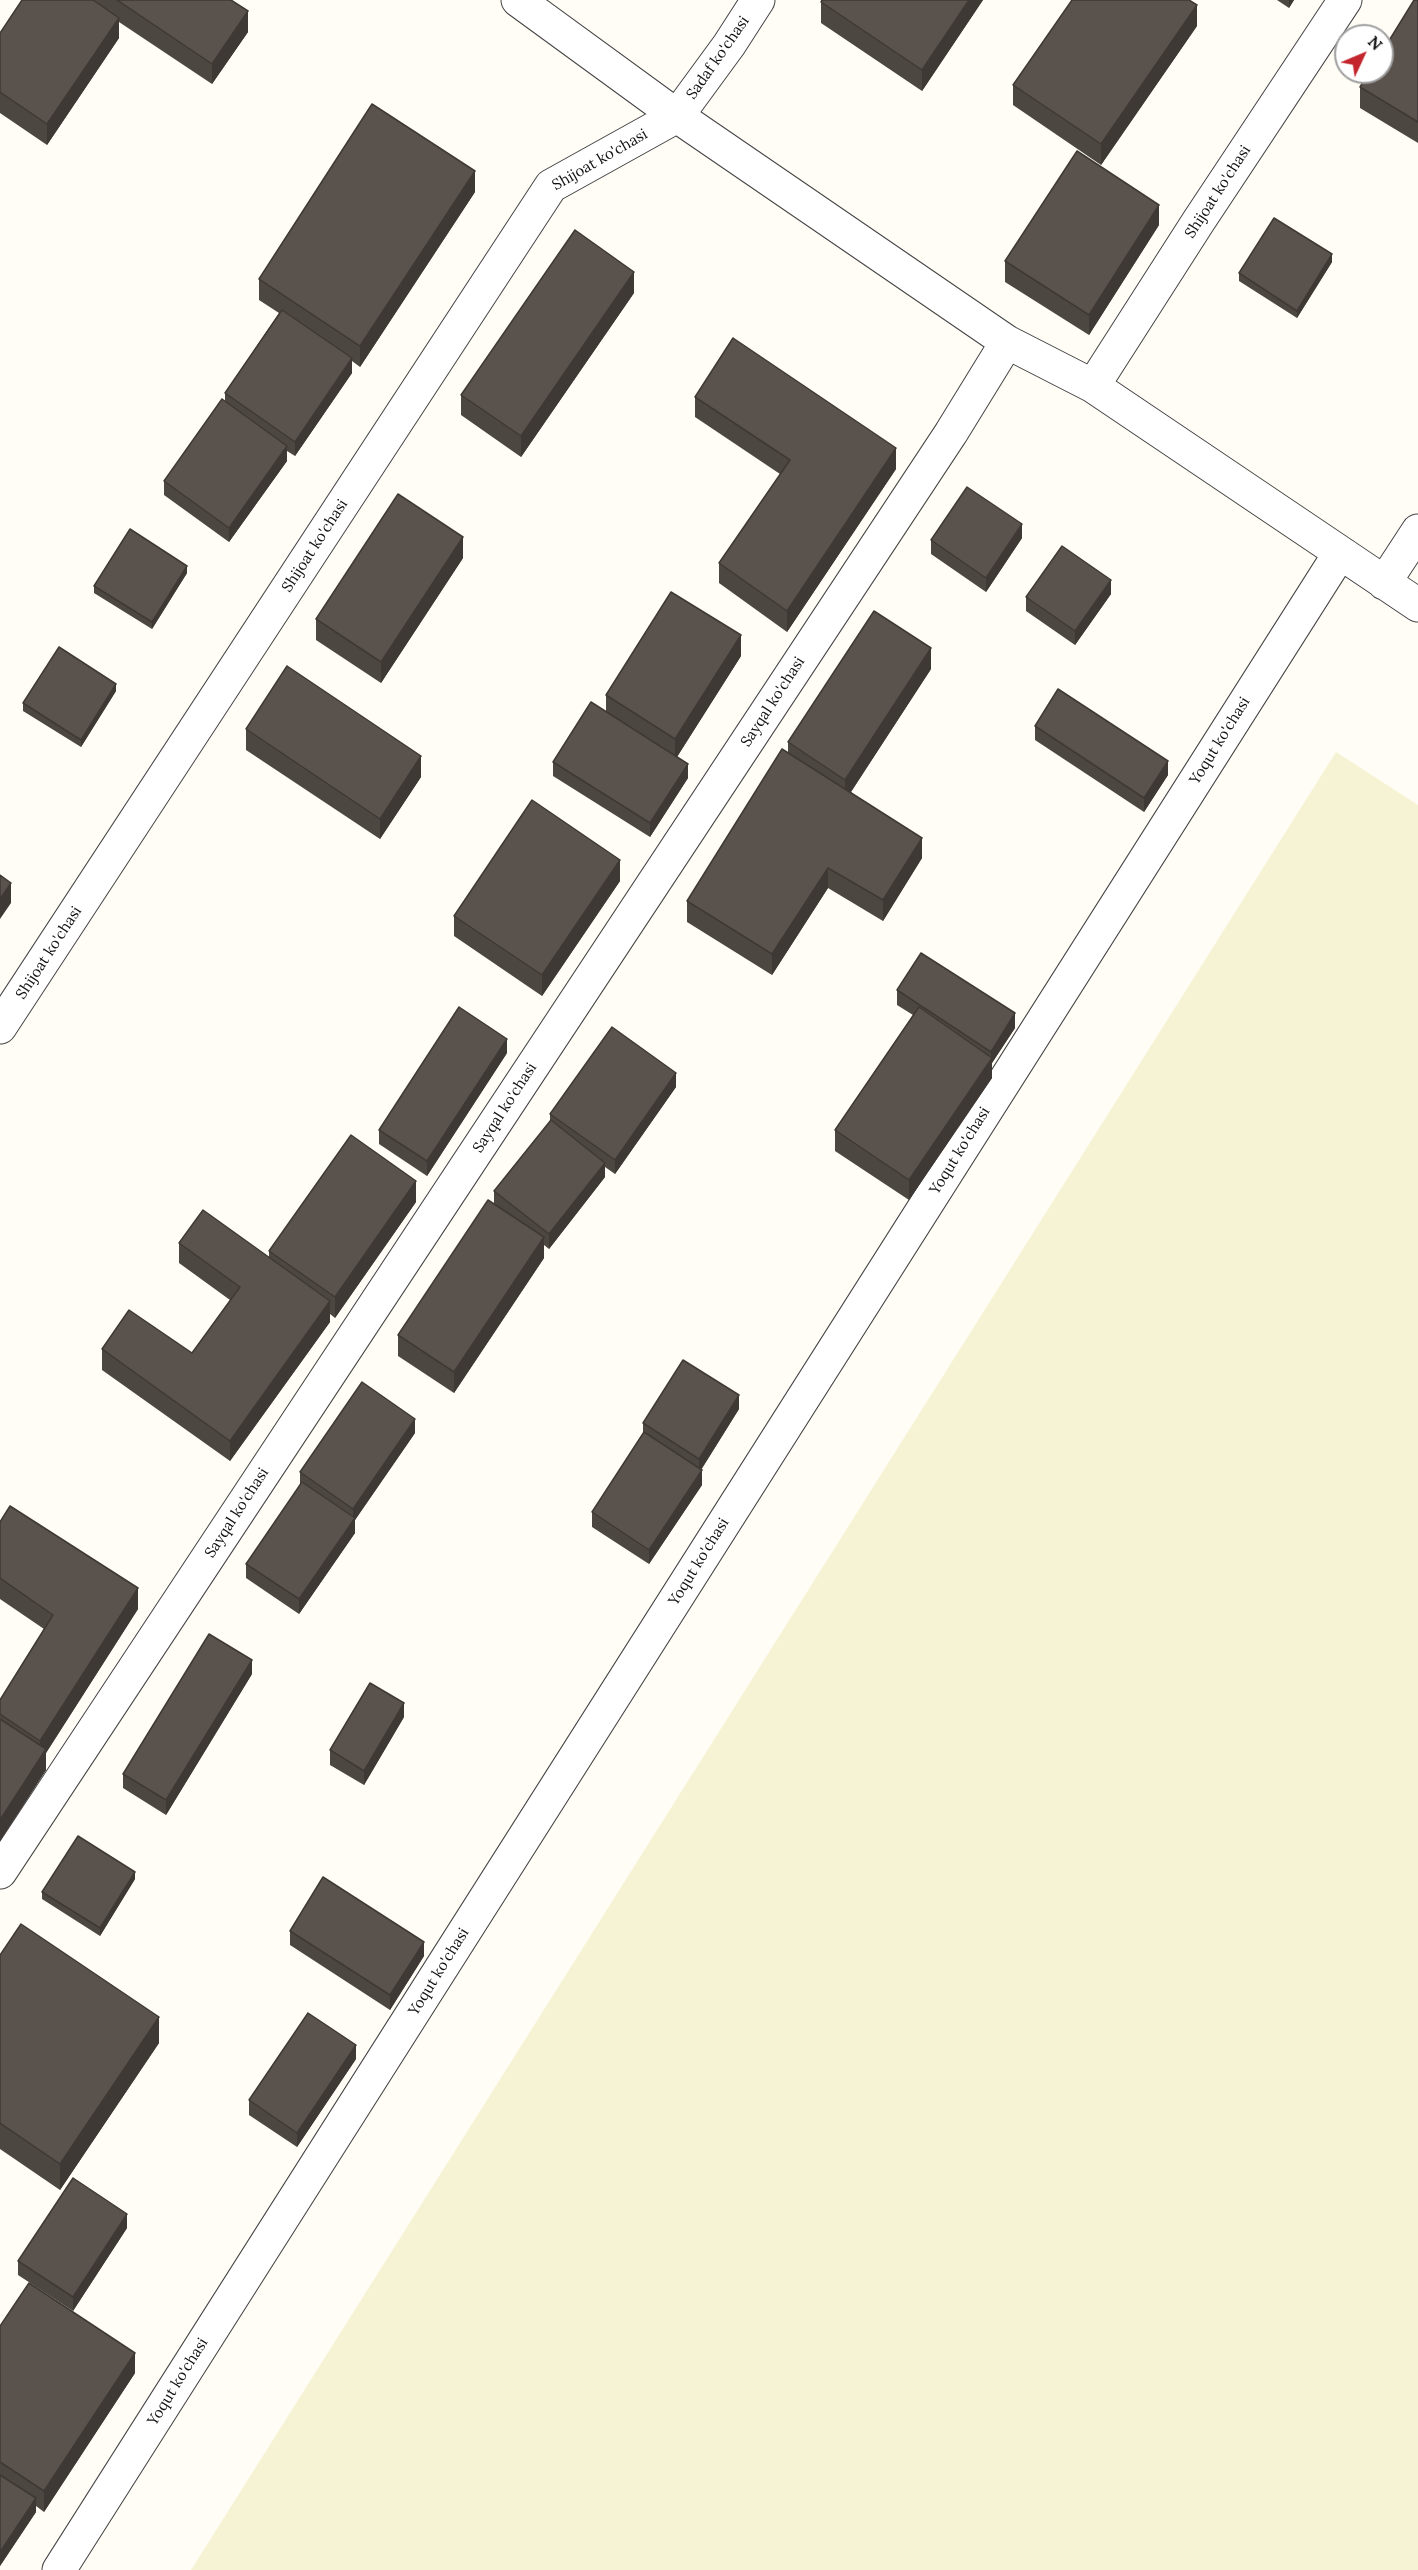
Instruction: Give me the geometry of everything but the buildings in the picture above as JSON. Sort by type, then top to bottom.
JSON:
[{"type":"street","points":[[518,0],[676,116],[1007,342],[1093,386],[1418,605]]},
{"type":"street","name":"Sadaf ko'chasi","points":[[676,116],[729,45],[758,0]]},
{"type":"street","name":"Shijoat ko'chasi","points":[[1093,386],[1197,222],[1345,0]]},
{"type":"street","name":"Shijoat ko'chasi","points":[[0,1027],[551,186],[676,116]]},
{"type":"street","name":"Sayqal ko'chasi","points":[[0,1872],[951,433],[1007,342]]},
{"type":"street","points":[[1384,583],[1418,531]]},
{"type":"street","name":"Yoqut ko'chasi","points":[[59,2570],[1340,553]]},
{"type":"shaded area","points":[[1336,752],[1418,805],[1418,2570],[191,2570]]}]
